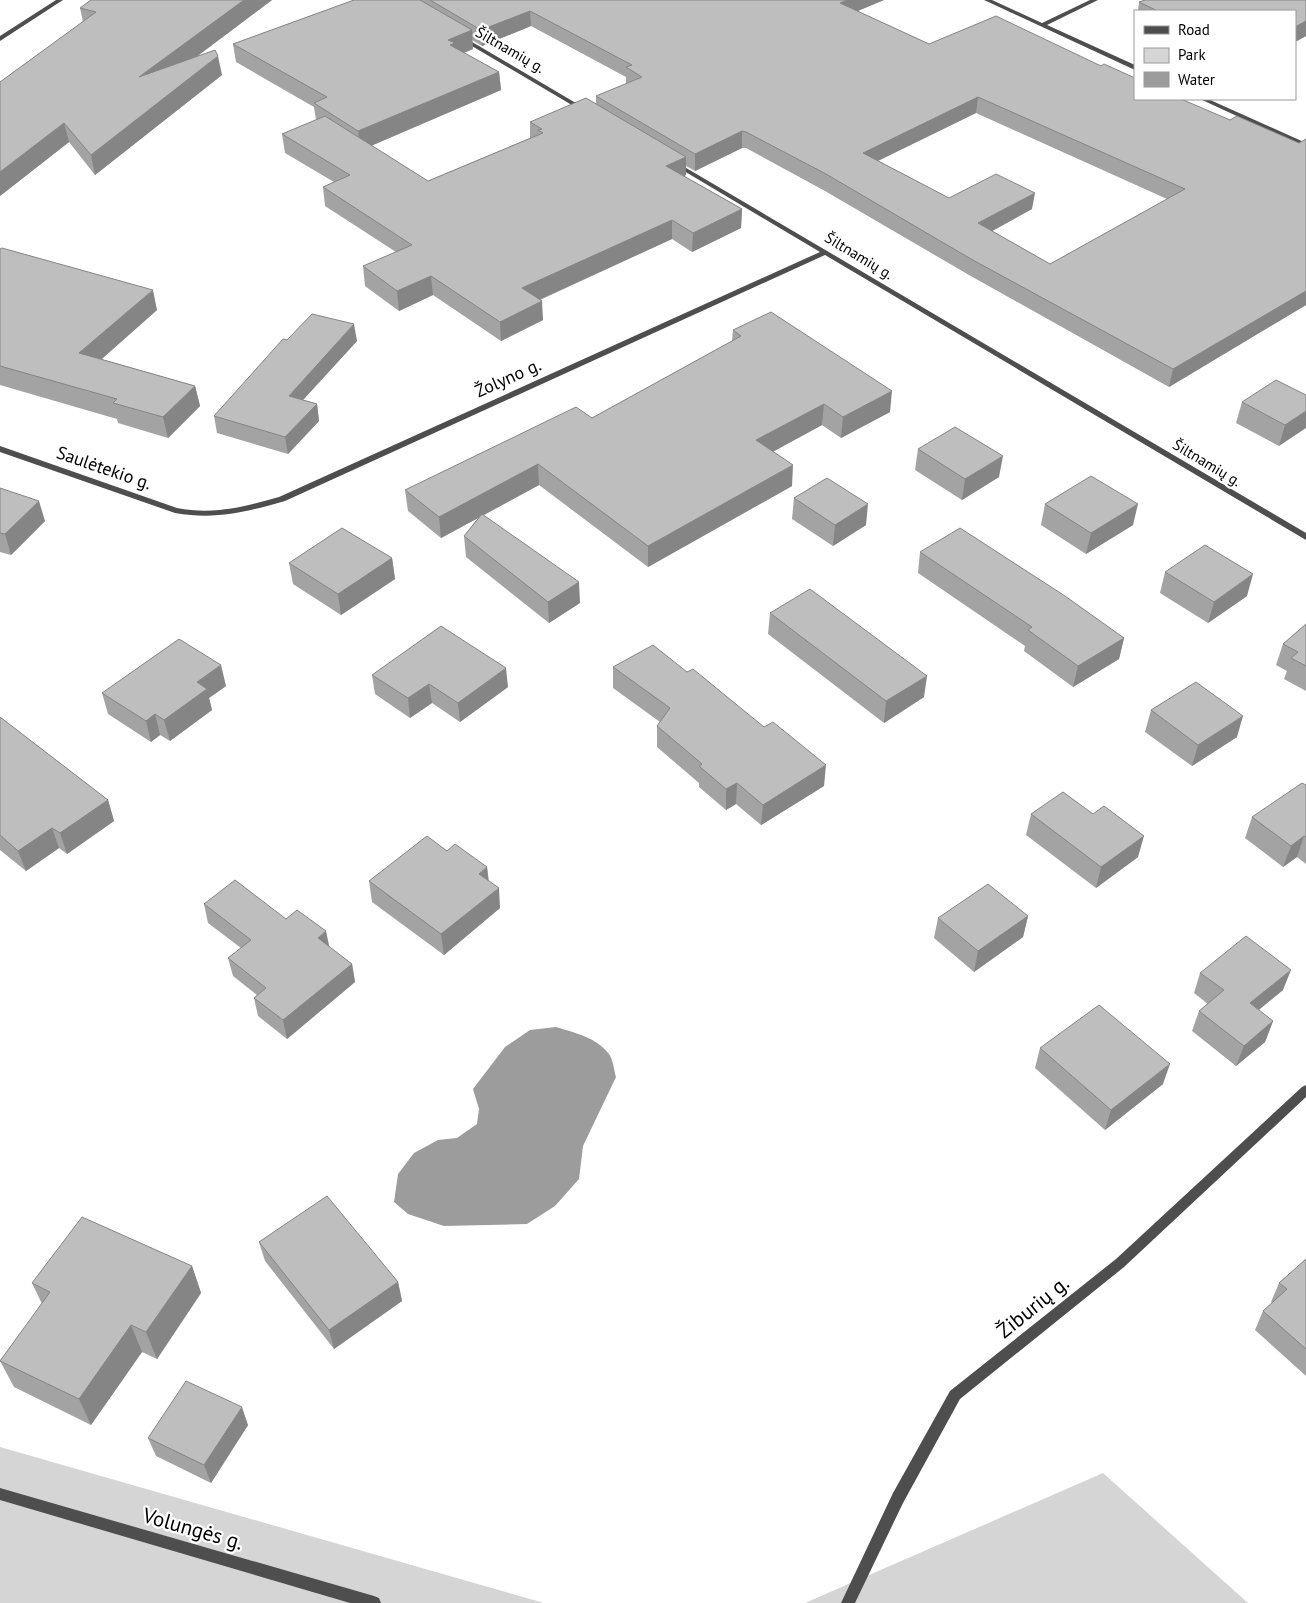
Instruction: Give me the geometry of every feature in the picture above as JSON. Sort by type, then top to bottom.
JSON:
[{"type":"street","points":[[0,39],[60,0]]},
{"type":"street","points":[[987,0],[1134,68]]},
{"type":"street","points":[[1042,25],[1095,0]]},
{"type":"street","name":"Šiltnamių g.","points":[[457,35],[594,116]]},
{"type":"street","points":[[1205,100],[1306,146]]},
{"type":"street","name":"Šiltnamių g.","points":[[672,161],[1306,537]]},
{"type":"street","name":"Žolyno g.","points":[[198,515],[229,513],[282,499],[826,252]]},
{"type":"street","name":"Saulėtekio g.","points":[[0,449],[175,510],[198,515]]},
{"type":"street","name":"Žiburių g.","points":[[848,1603],[898,1498],[955,1395],[1120,1263],[1306,1090]]},
{"type":"street","name":"Volungės g.","points":[[0,1494],[374,1603]]},
{"type":"green space","points":[[0,1447],[544,1603],[0,1603]]},
{"type":"green space","points":[[1103,1473],[1248,1603],[805,1603]]},
{"type":"water","points":[[556,1027],[585,1036],[604,1048],[609,1054],[616,1077],[583,1146],[579,1179],[555,1206],[527,1224],[444,1226],[408,1214],[394,1202],[398,1174],[414,1153],[438,1140],[457,1138],[477,1124],[479,1109],[473,1089],[505,1047],[530,1030]]},
{"type":"building","points":[[91,0],[244,0],[139,77],[215,50],[218,56],[91,155],[64,123],[0,172],[0,82],[96,12],[80,8]]},
{"type":"building","points":[[354,0],[420,0],[472,30],[448,40],[455,43],[450,45],[499,72],[358,131],[314,103],[327,97],[233,44]]},
{"type":"building","points":[[430,0],[847,0],[840,3],[929,44],[996,16],[1101,66],[1104,64],[1134,78],[1134,100],[1183,100],[1230,120],[1237,116],[1299,143],[1306,139],[1306,291],[1173,369],[971,259],[826,174],[746,132],[742,131],[695,154],[596,96],[642,77],[626,67],[632,65],[530,11],[481,30]],"holes":[[[978,97],[1185,189],[1050,264],[978,223],[1035,193],[996,174],[949,198],[863,153]]]},
{"type":"building","points":[[1145,0],[1306,0],[1306,21],[1296,26],[1296,10],[1156,10],[1139,2]]},
{"type":"building","points":[[586,98],[686,157],[666,166],[742,209],[693,233],[672,220],[522,288],[542,301],[500,322],[431,276],[397,291],[363,266],[412,245],[323,187],[350,175],[282,134],[325,116],[428,181],[543,133],[538,130],[542,129],[530,122]]},
{"type":"building","points":[[0,249],[153,290],[79,353],[195,386],[163,417],[113,403],[117,399],[0,366]]},
{"type":"building","points":[[771,312],[892,391],[843,417],[824,404],[756,440],[793,465],[648,546],[538,464],[439,517],[405,490],[576,407],[592,418],[741,336],[733,330]]},
{"type":"building","points":[[312,314],[354,324],[289,396],[317,404],[285,437],[214,416],[283,339],[287,340]]},
{"type":"building","points":[[1276,380],[1306,395],[1306,411],[1285,425],[1242,402]]},
{"type":"building","points":[[955,427],[1003,456],[965,479],[918,449]]},
{"type":"building","points":[[1091,476],[1138,504],[1091,533],[1045,504]]},
{"type":"building","points":[[827,478],[868,504],[835,525],[794,498]]},
{"type":"building","points":[[0,488],[39,501],[5,534],[0,533]]},
{"type":"building","points":[[482,514],[579,582],[548,602],[464,536]]},
{"type":"building","points":[[342,528],[392,558],[338,594],[289,563]]},
{"type":"building","points":[[960,528],[1065,596],[1124,638],[1078,666],[1028,630],[1032,627],[920,552]]},
{"type":"building","points":[[1205,545],[1253,574],[1214,602],[1165,572]]},
{"type":"building","points":[[810,589],[927,676],[886,701],[770,613]]},
{"type":"building","points":[[1306,624],[1306,666],[1291,658],[1298,652],[1283,644]]},
{"type":"building","points":[[441,626],[506,668],[458,703],[429,684],[408,698],[372,675]]},
{"type":"building","points":[[179,639],[221,665],[197,682],[207,689],[164,720],[155,714],[146,721],[102,693]]},
{"type":"building","points":[[653,645],[687,672],[693,669],[764,727],[773,722],[826,765],[763,805],[737,783],[726,789],[699,766],[702,764],[657,726],[670,708],[613,667]]},
{"type":"building","points":[[1196,682],[1243,716],[1198,745],[1151,710]]},
{"type":"building","points":[[0,717],[108,800],[60,833],[52,828],[18,851],[0,835]]},
{"type":"building","points":[[1302,783],[1306,785],[1306,837],[1304,836],[1291,846],[1252,817]]},
{"type":"building","points":[[1063,792],[1093,814],[1104,806],[1144,836],[1101,867],[1031,814]]},
{"type":"building","points":[[427,836],[447,851],[455,844],[487,867],[479,874],[499,888],[441,934],[369,881]]},
{"type":"building","points":[[235,880],[286,919],[297,910],[326,931],[318,938],[352,964],[283,1020],[254,998],[266,988],[228,958],[251,940],[204,904]]},
{"type":"building","points":[[988,884],[1028,916],[978,951],[938,918]]},
{"type":"building","points":[[1246,936],[1291,970],[1250,1003],[1273,1021],[1244,1046],[1199,1011],[1224,990],[1200,973]]},
{"type":"building","points":[[1099,1005],[1170,1064],[1111,1110],[1040,1048]]},
{"type":"building","points":[[327,1196],[398,1282],[329,1330],[259,1242]]},
{"type":"building","points":[[82,1217],[192,1266],[146,1332],[131,1325],[79,1399],[0,1361],[50,1292],[32,1283]]},
{"type":"building","points":[[1306,1259],[1306,1349],[1263,1311],[1287,1289],[1279,1283]]},
{"type":"building","points":[[186,1381],[242,1407],[204,1465],[148,1438]]}]
